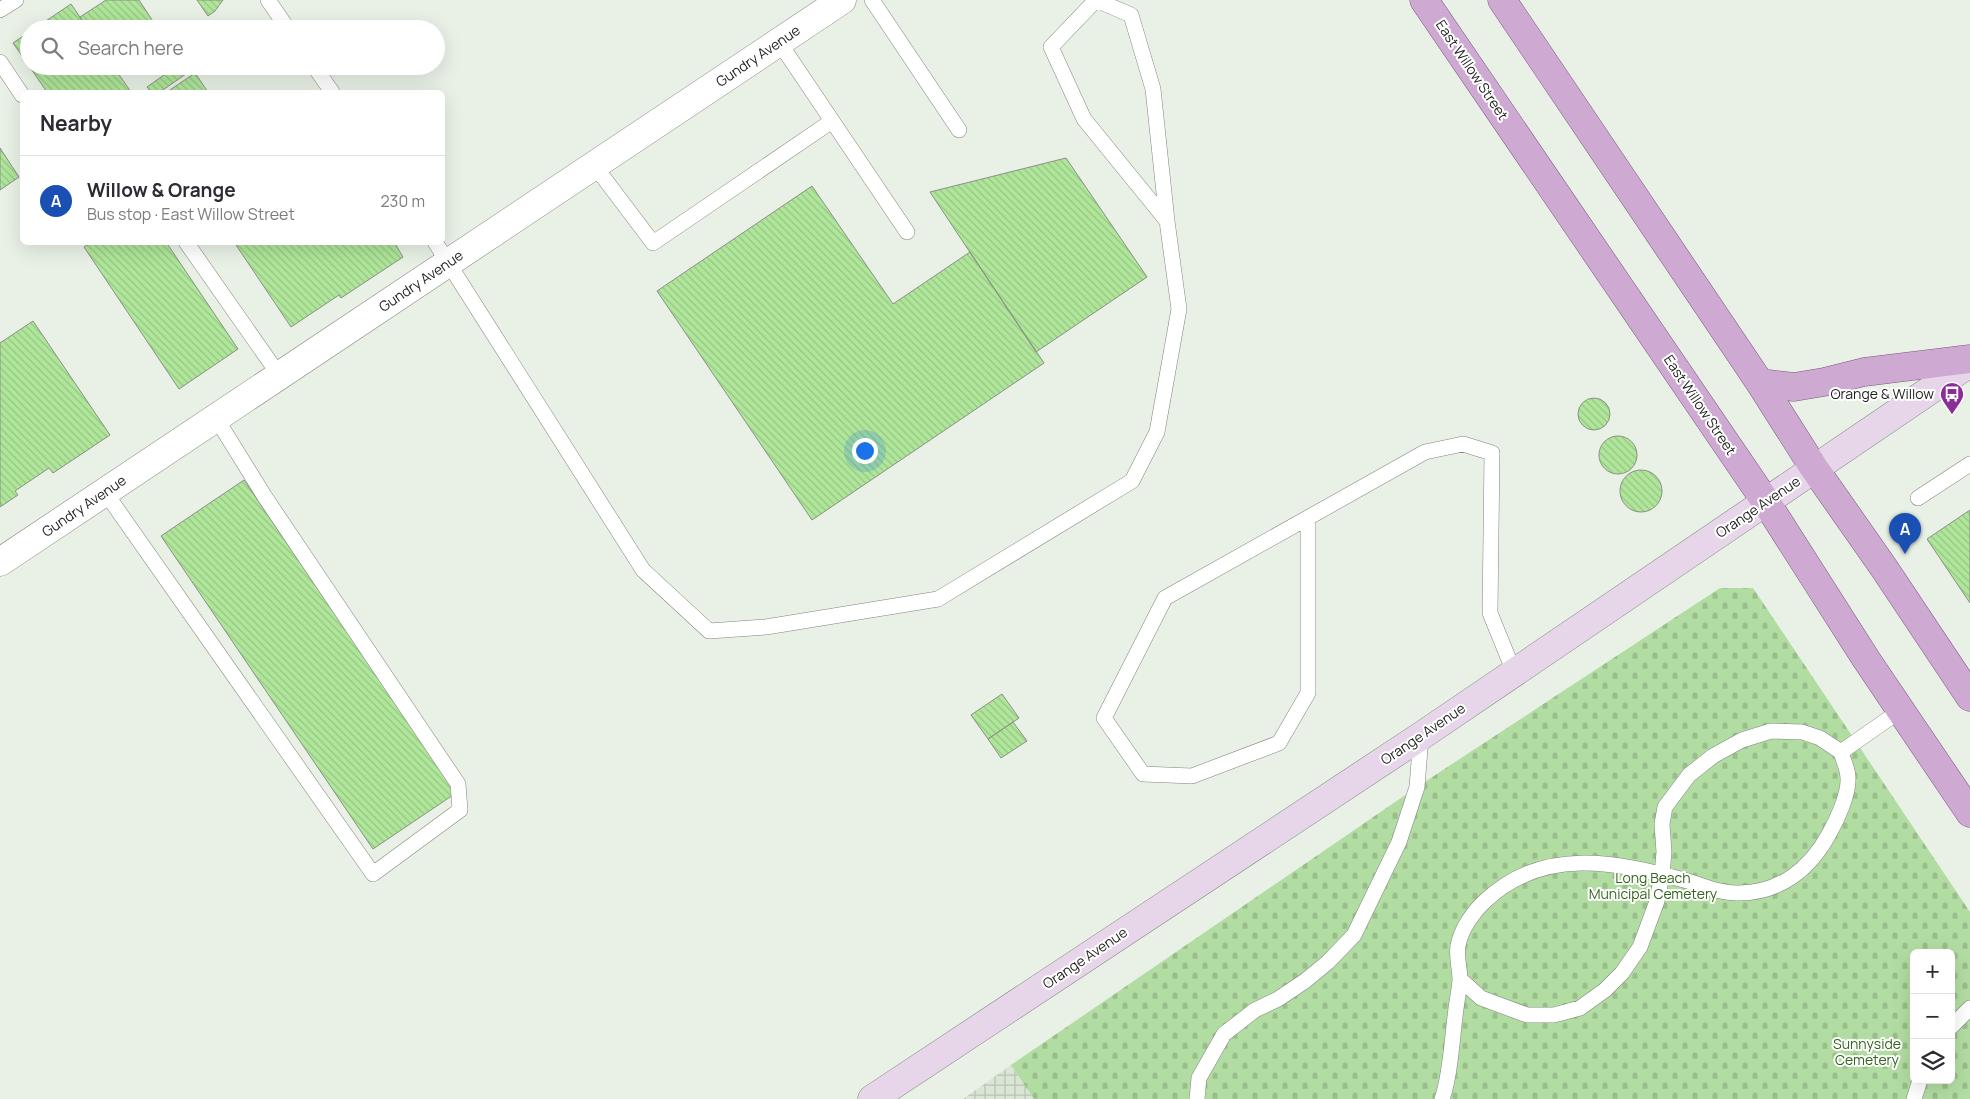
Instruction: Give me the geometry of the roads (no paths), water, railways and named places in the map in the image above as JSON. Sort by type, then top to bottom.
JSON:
[{"type":"main road","name":"East Willow Street","points":[[1424,0],[1766,502],[1866,659],[1970,814]]},
{"type":"main road","points":[[1502,0],[1760,383],[1814,468],[1884,568],[1970,697]]},
{"type":"main road","points":[[1760,383],[1794,387],[1864,372],[1970,359]]},
{"type":"main road","name":"Orange Avenue","points":[[872,1099],[1421,736],[1970,363]]},
{"type":"street","name":"Gundry Avenue","points":[[0,562],[279,375],[442,252],[594,165],[842,0]]},
{"type":"lane","points":[[0,10],[16,0]]},
{"type":"lane","points":[[268,0],[282,20]]},
{"type":"lane","points":[[872,0],[959,130]]},
{"type":"lane","points":[[442,252],[643,570],[709,631],[766,627],[938,599],[1132,481],[1157,432],[1179,309],[1167,221],[1153,89],[1131,15],[1096,0],[1051,47],[1084,119],[1167,221]]},
{"type":"lane","points":[[780,42],[907,232]]},
{"type":"lane","points":[[0,62],[20,92]]},
{"type":"lane","points":[[320,75],[331,90]]},
{"type":"lane","points":[[594,165],[652,243],[832,121]]},
{"type":"lane","points":[[188,245],[279,375]]},
{"type":"lane","points":[[105,492],[373,874],[460,810],[458,784],[265,497],[216,418]]},
{"type":"lane","points":[[1308,518],[1308,693],[1279,743],[1192,776],[1143,774],[1104,718],[1165,598],[1425,452],[1463,444],[1492,453],[1490,613],[1514,672]]},
{"type":"lane","points":[[1918,498],[1970,464]]},
{"type":"lane","points":[[1841,752],[1901,710]]},
{"type":"lane","points":[[1442,1099],[1451,1050],[1460,979],[1458,946],[1467,922],[1485,901],[1514,878],[1562,863],[1631,867],[1662,875],[1710,888],[1738,893],[1764,890],[1786,882],[1803,868],[1823,846],[1833,828],[1843,804],[1848,778],[1841,752],[1820,738],[1802,732],[1771,731],[1742,740],[1713,756],[1689,774],[1665,807],[1662,824],[1664,852],[1662,875],[1658,901],[1640,947],[1622,973],[1605,990],[1580,1008],[1554,1015],[1527,1015],[1481,998],[1460,979]]},
{"type":"lane","points":[[1197,1099],[1199,1078],[1224,1034],[1255,1010],[1278,999],[1305,981],[1328,962],[1354,935],[1398,842],[1417,788],[1421,736]]},
{"type":"lane","points":[[1955,1023],[1970,1008]]},
{"type":"lane","points":[[1914,1099],[1919,1084]]},
{"type":"place","name":"Orange & Willow","points":[[1952,415]]},
{"type":"place","name":"Willow & Orange","points":[[1905,554]]},
{"type":"park label","name":"Long Beach Municipal Cemetery","points":[[1653,886]]},
{"type":"park label","name":"Sunnyside Cemetery","points":[[1867,1052]]}]
